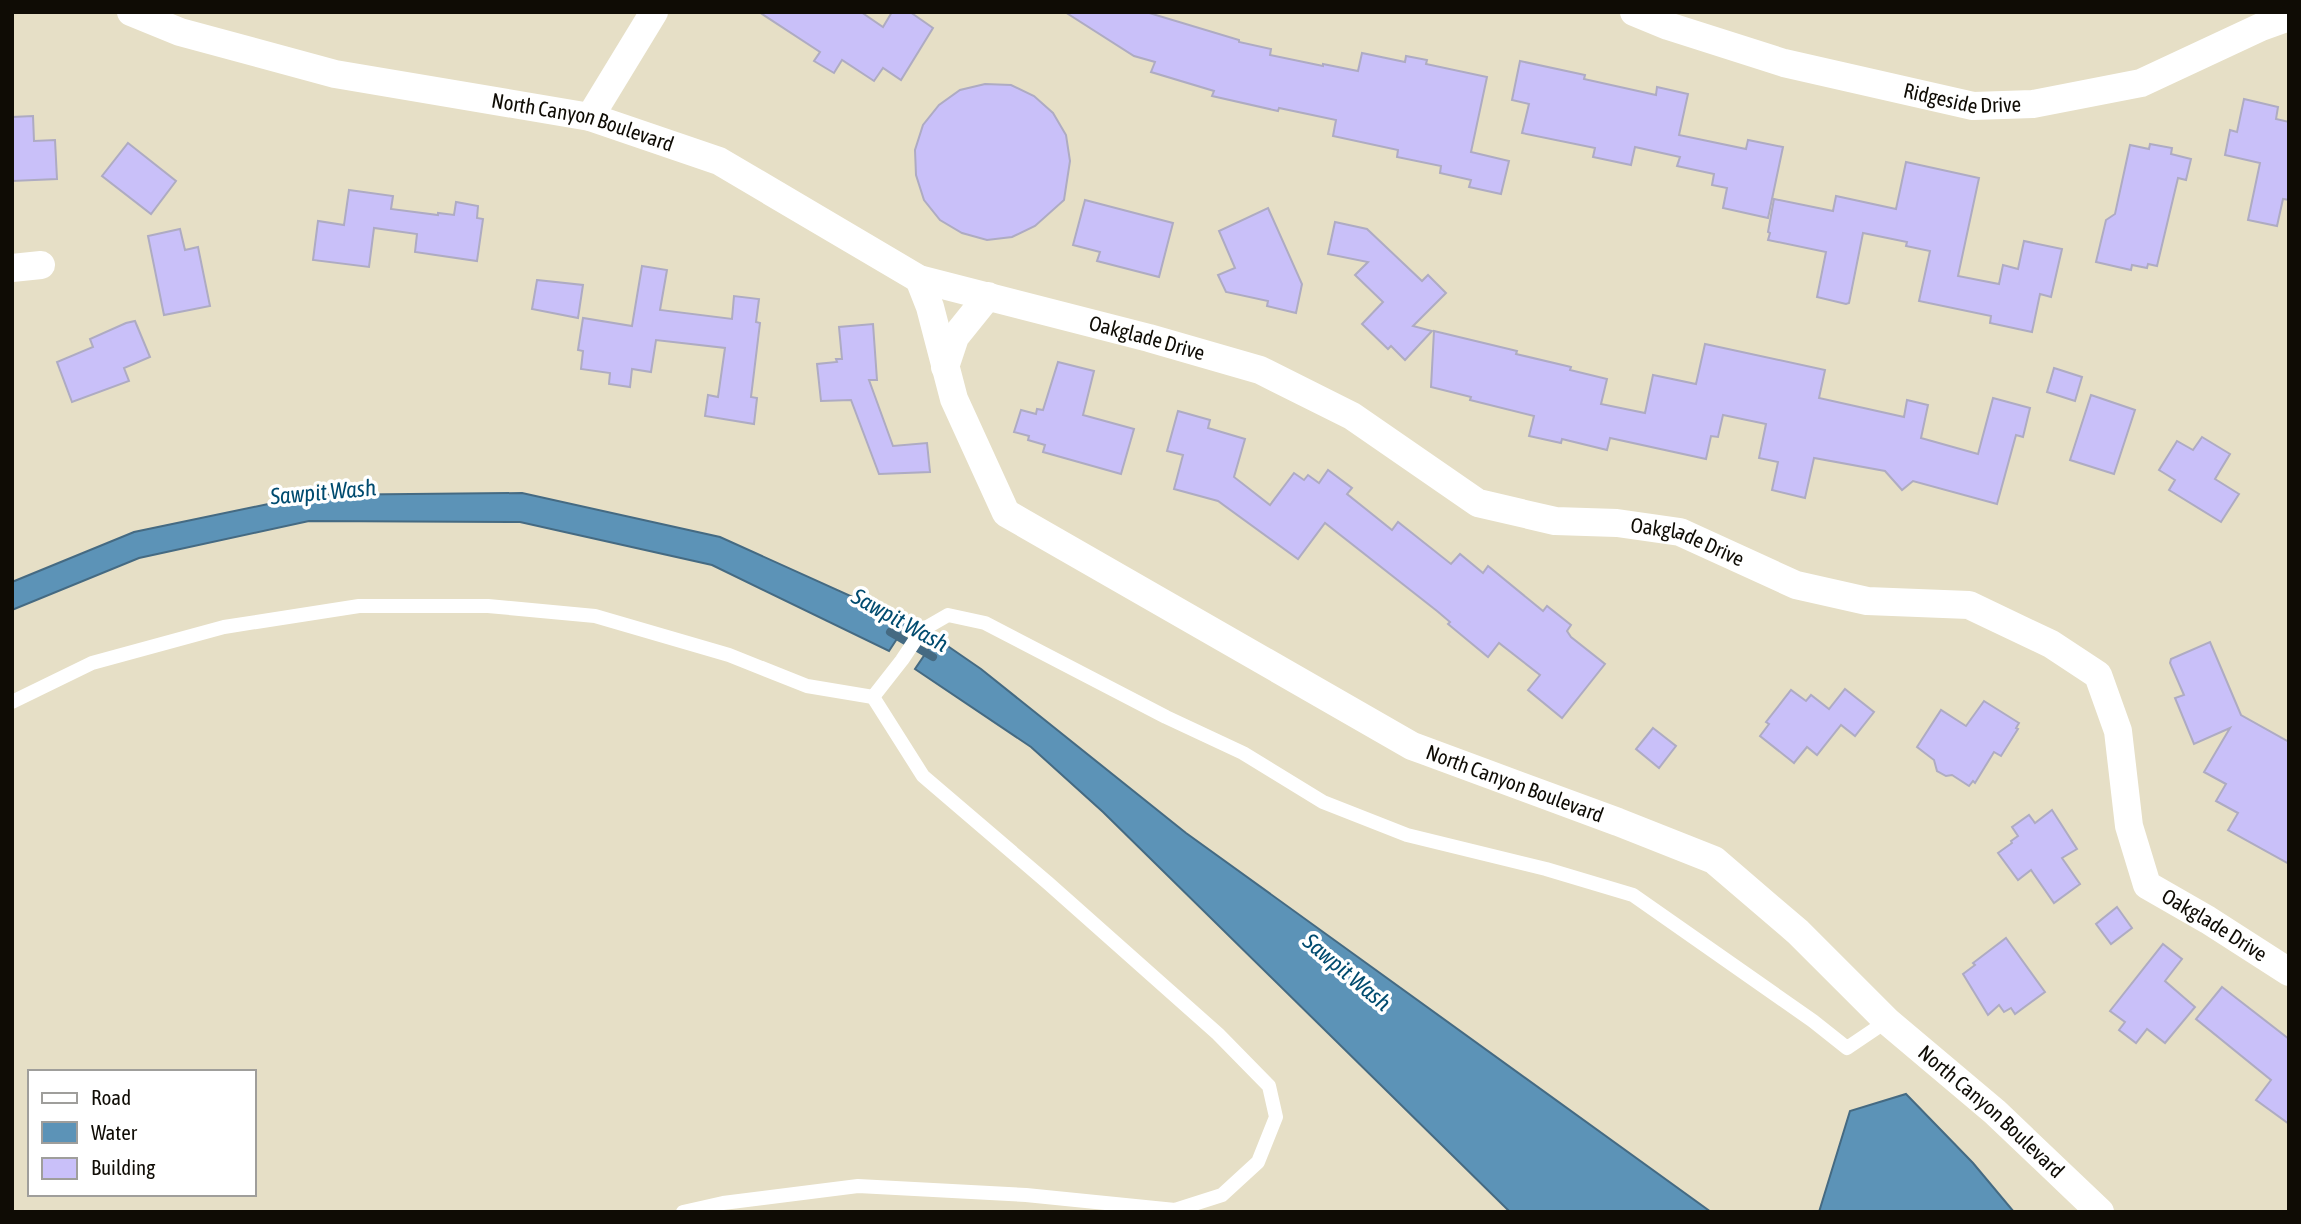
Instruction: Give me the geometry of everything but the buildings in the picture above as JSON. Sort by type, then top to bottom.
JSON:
[{"type":"street","name":"North Canyon Boulevard","points":[[131,12],[180,32],[335,74],[590,117],[719,161],[919,279],[930,307],[954,399],[1006,513],[1412,746],[1618,821],[1714,860],[1798,932],[1886,1021],[1994,1112],[2100,1212]]},
{"type":"street","points":[[590,117],[654,12]]},
{"type":"street","name":"Ridgeside Drive","points":[[1634,12],[1668,26],[1784,63],[1973,106],[2033,104],[2141,83],[2261,27],[2289,18]]},
{"type":"street","points":[[12,268],[41,265]]},
{"type":"street","name":"Oakglade Drive","points":[[919,279],[1149,338],[1260,370],[1352,416],[1478,503],[1555,521],[1617,523],[1680,532],[1796,585],[1867,601],[1969,605],[2051,643],[2098,675],[2118,731],[2129,826],[2147,885],[2289,972]]},
{"type":"street","points":[[944,367],[955,337],[988,296]]},
{"type":"lane","points":[[12,702],[92,663],[224,627],[359,606],[488,606],[595,616],[729,655],[807,686],[873,698],[923,776],[1217,1034],[1269,1086],[1276,1117],[1258,1162],[1222,1195],[1175,1210],[1026,1195],[858,1186],[723,1203],[683,1212]]},
{"type":"lane","points":[[873,698],[922,629],[948,615],[985,623],[1166,717],[1243,753],[1323,802],[1407,835],[1546,869],[1633,895],[1819,1025],[1847,1048],[1886,1021]]},
{"type":"water","points":[[522,493],[720,537],[908,622],[889,651],[712,565],[520,522],[309,521],[139,558],[12,610],[12,582],[134,532],[311,495]]},
{"type":"water","points":[[936,638],[981,669],[1186,833],[1711,1212],[1510,1212],[1103,812],[1031,747],[915,669]]},
{"type":"water","points":[[1906,1094],[1973,1163],[2014,1212],[1819,1212],[1850,1111]]},
{"type":"waterway","name":"Sawpit Wash","points":[[890,632],[933,657]]}]
